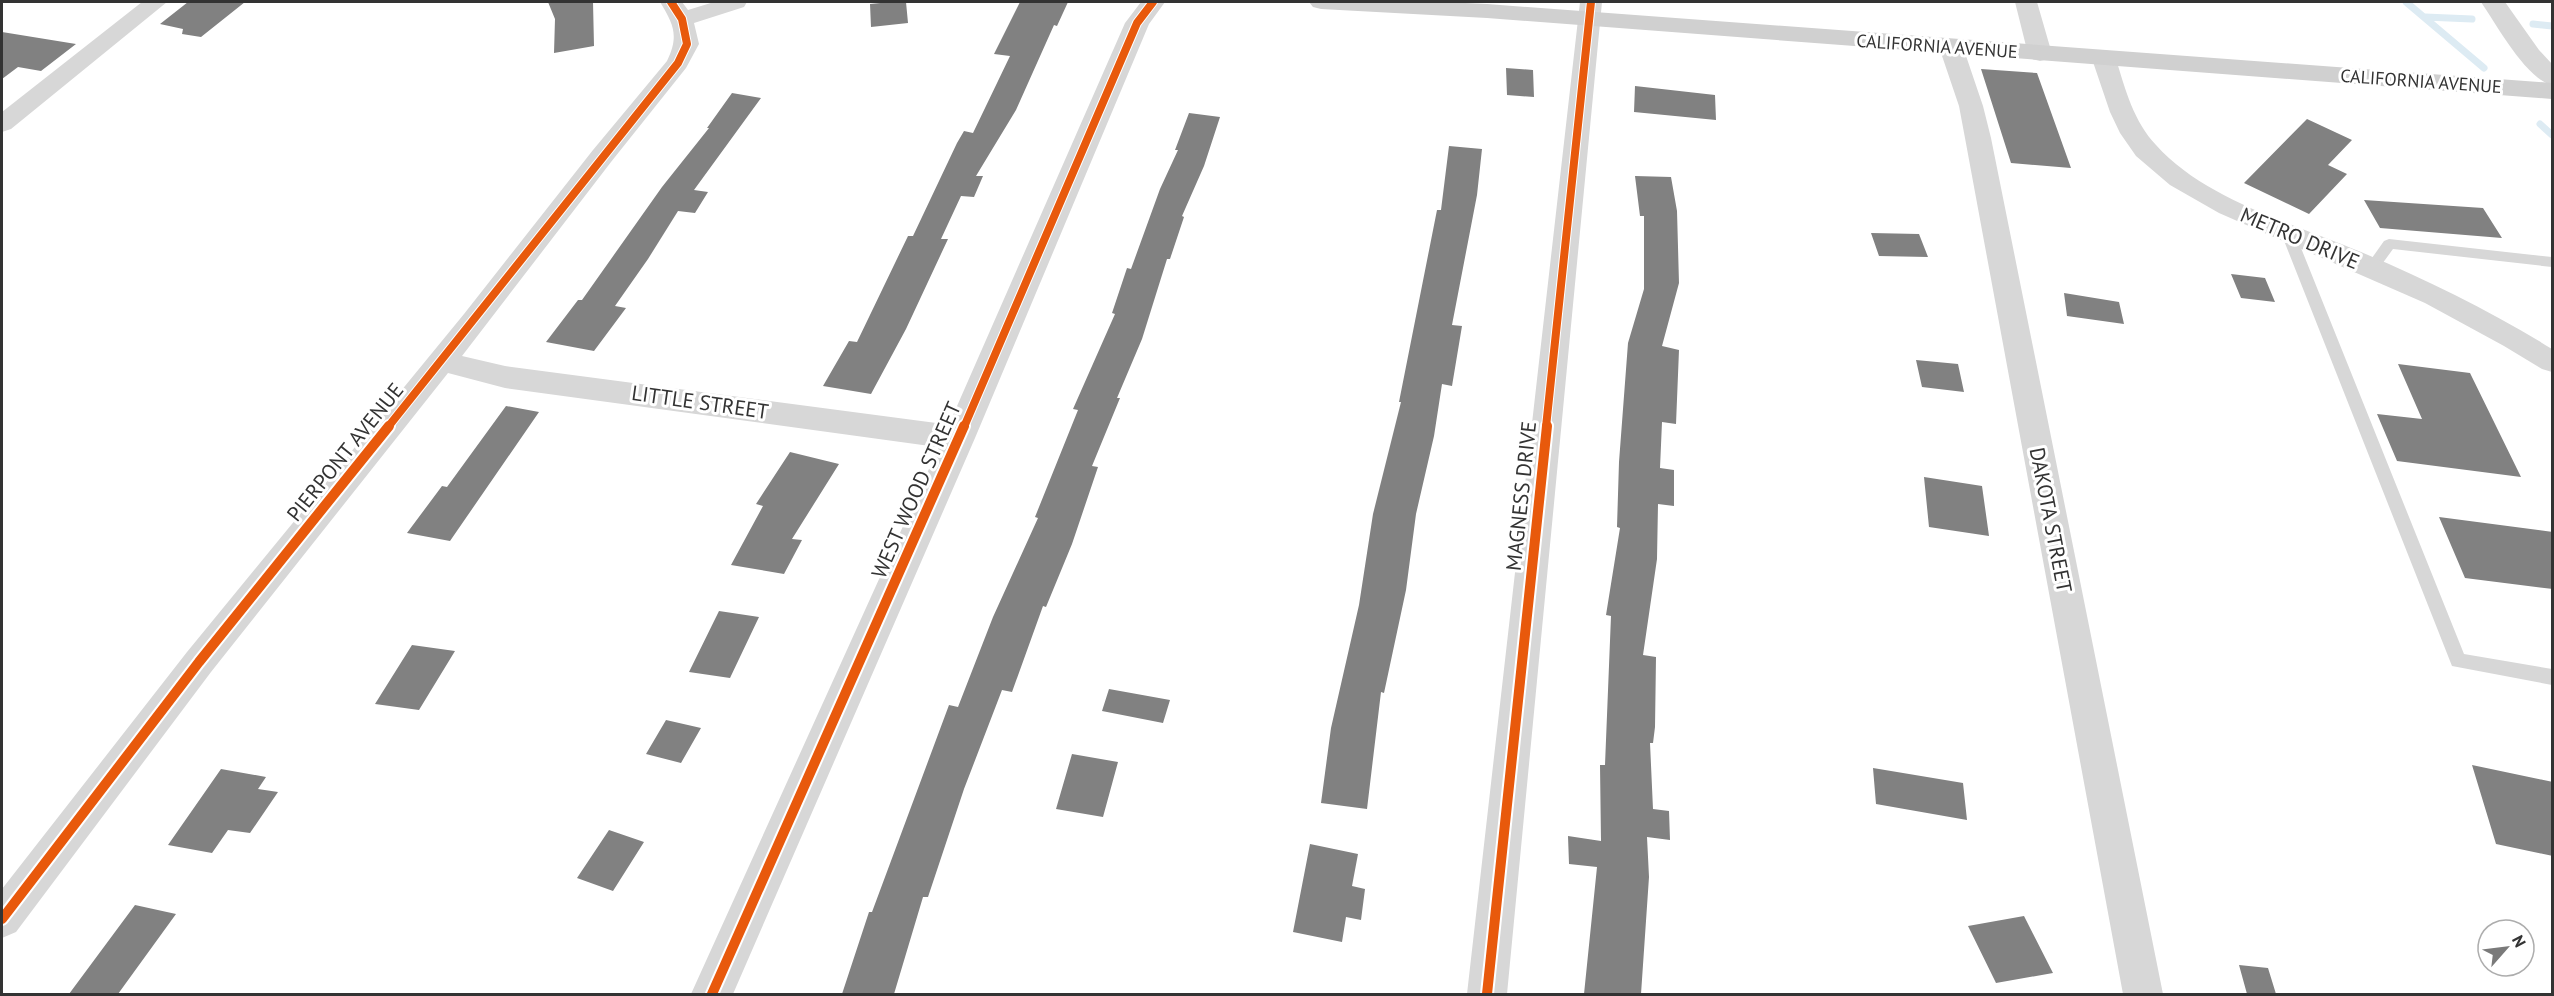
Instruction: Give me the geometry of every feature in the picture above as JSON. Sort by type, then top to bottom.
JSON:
[{"type":"main road","name":"CALIFORNIA AVENUE","points":[[1321,2],[1591,10],[1951,47],[2553,91]]},
{"type":"street","points":[[2,124],[156,2]]},
{"type":"street","points":[[676,10],[736,2]]},
{"type":"street","name":"WEST WOOD STREET","points":[[712,994],[959,438],[1137,23],[1153,2]]},
{"type":"street","points":[[2026,2],[2040,54]]},
{"type":"street","points":[[2493,2],[2530,55],[2553,78]]},
{"type":"street","name":"PIERPONT AVENUE","points":[[2,919],[198,662],[678,63],[687,44],[676,10]]},
{"type":"street","name":"MAGNESS DRIVE","points":[[1487,994],[1591,10]]},
{"type":"street","name":"DAKOTA STREET","points":[[1951,47],[1962,76],[1978,138],[2143,994]]},
{"type":"street","name":"METRO DRIVE","points":[[2104,59],[2128,126],[2142,148],[2164,169],[2193,189],[2228,207],[2461,308],[2553,362]]},
{"type":"street","name":"LITTLE STREET","points":[[442,360],[505,377],[959,438]]},
{"type":"lane","points":[[2288,233],[2458,661],[2553,677]]},
{"type":"lane","points":[[2372,268],[2389,244],[2553,262]]},
{"type":"building","points":[[188,2],[245,2],[201,37],[182,34],[183,29],[160,24]]},
{"type":"building","points":[[548,2],[593,2],[594,46],[554,53],[555,19]]},
{"type":"building","points":[[906,2],[908,23],[871,27],[870,4]]},
{"type":"building","points":[[1020,2],[1068,2],[1057,26],[1054,25],[1016,110],[976,176],[983,176],[974,197],[961,196],[941,239],[948,239],[906,329],[871,394],[823,386],[849,341],[857,342],[908,236],[913,236],[964,131],[973,133],[1010,56],[994,54]]},
{"type":"building","points":[[2,32],[76,44],[41,71],[18,67],[2,79]]},
{"type":"building","points":[[1506,68],[1533,70],[1534,97],[1507,95]]},
{"type":"building","points":[[1981,69],[2037,73],[2071,168],[2011,163]]},
{"type":"building","points":[[1635,86],[1715,95],[1716,120],[1634,112]]},
{"type":"building","points":[[732,93],[761,98],[694,190],[708,192],[695,213],[678,211],[615,306],[626,308],[594,351],[546,342],[578,300],[582,300],[662,187],[709,128],[707,128]]},
{"type":"building","points":[[1189,113],[1220,117],[1204,166],[1182,216],[1184,217],[1170,259],[1167,259],[1142,339],[1092,466],[1098,467],[1072,544],[1046,607],[1043,606],[1012,692],[1002,690],[964,789],[928,897],[923,897],[894,994],[842,994],[869,912],[872,912],[949,705],[958,707],[993,617],[1038,518],[1035,517],[1078,410],[1073,409],[1115,314],[1112,313],[1127,268],[1131,269],[1160,189],[1178,150],[1175,150]]},
{"type":"building","points":[[2307,119],[2352,140],[2328,165],[2347,174],[2309,214],[2244,183]]},
{"type":"building","points":[[1449,146],[1482,149],[1477,195],[1452,325],[1462,326],[1452,386],[1442,384],[1434,436],[1416,514],[1406,590],[1384,693],[1381,692],[1367,809],[1321,803],[1331,728],[1359,605],[1373,514],[1401,402],[1399,402],[1437,210],[1441,210]]},
{"type":"building","points":[[1635,176],[1671,177],[1677,211],[1679,283],[1662,346],[1679,350],[1676,424],[1662,422],[1660,468],[1674,470],[1674,506],[1658,504],[1657,559],[1643,655],[1656,657],[1655,727],[1653,743],[1650,743],[1653,809],[1669,811],[1670,840],[1647,837],[1649,877],[1641,994],[1584,994],[1597,867],[1569,864],[1568,836],[1601,841],[1600,765],[1605,765],[1611,616],[1606,615],[1620,528],[1617,527],[1619,462],[1628,343],[1644,289],[1644,216],[1640,216]]},
{"type":"building","points":[[2364,200],[2483,208],[2502,238],[2380,228]]},
{"type":"building","points":[[1871,233],[1919,234],[1928,257],[1879,256]]},
{"type":"building","points":[[2231,274],[2265,278],[2275,302],[2241,298]]},
{"type":"building","points":[[2064,293],[2119,302],[2124,324],[2067,316]]},
{"type":"building","points":[[1916,360],[1958,364],[1964,392],[1922,387]]},
{"type":"building","points":[[2398,364],[2470,373],[2521,477],[2397,461],[2377,414],[2422,419]]},
{"type":"building","points":[[506,406],[539,412],[450,541],[407,533],[442,486],[447,487]]},
{"type":"building","points":[[790,452],[839,464],[792,539],[802,540],[784,574],[731,565],[763,506],[756,504]]},
{"type":"building","points":[[1924,477],[1982,486],[1989,536],[1929,527]]},
{"type":"building","points":[[2439,517],[2553,532],[2553,589],[2465,578]]},
{"type":"building","points":[[719,611],[759,617],[730,678],[689,672]]},
{"type":"building","points":[[412,645],[455,651],[419,710],[375,704]]},
{"type":"building","points":[[1109,689],[1170,700],[1163,723],[1102,711]]},
{"type":"building","points":[[666,720],[701,728],[681,763],[646,754]]},
{"type":"building","points":[[1072,754],[1118,762],[1103,817],[1056,809]]},
{"type":"building","points":[[2472,765],[2553,782],[2553,856],[2496,844]]},
{"type":"building","points":[[1873,768],[1963,783],[1967,820],[1876,804]]},
{"type":"building","points":[[221,769],[266,777],[258,789],[278,792],[250,833],[228,830],[212,853],[168,845]]},
{"type":"building","points":[[609,830],[644,842],[613,891],[577,878]]},
{"type":"building","points":[[1310,844],[1358,854],[1352,886],[1365,889],[1361,920],[1346,917],[1342,942],[1293,932]]},
{"type":"building","points":[[135,905],[176,914],[118,994],[69,994]]},
{"type":"building","points":[[2024,916],[2053,973],[1996,983],[1968,926]]},
{"type":"building","points":[[2239,965],[2268,968],[2276,994],[2247,994]]},
{"type":"waterway","points":[[2406,2],[2484,68]]},
{"type":"waterway","points":[[2425,17],[2472,19]]},
{"type":"waterway","points":[[2533,24],[2552,26]]},
{"type":"waterway","points":[[2540,124],[2552,135]]},
{"type":"cycle path","points":[[2,919],[199,662],[474,321],[602,156],[678,63],[687,44],[682,19],[671,2]]},
{"type":"cycle path","points":[[712,994],[959,438],[1137,23],[1153,2]]},
{"type":"cycle path","points":[[1487,994],[1591,2]]}]
